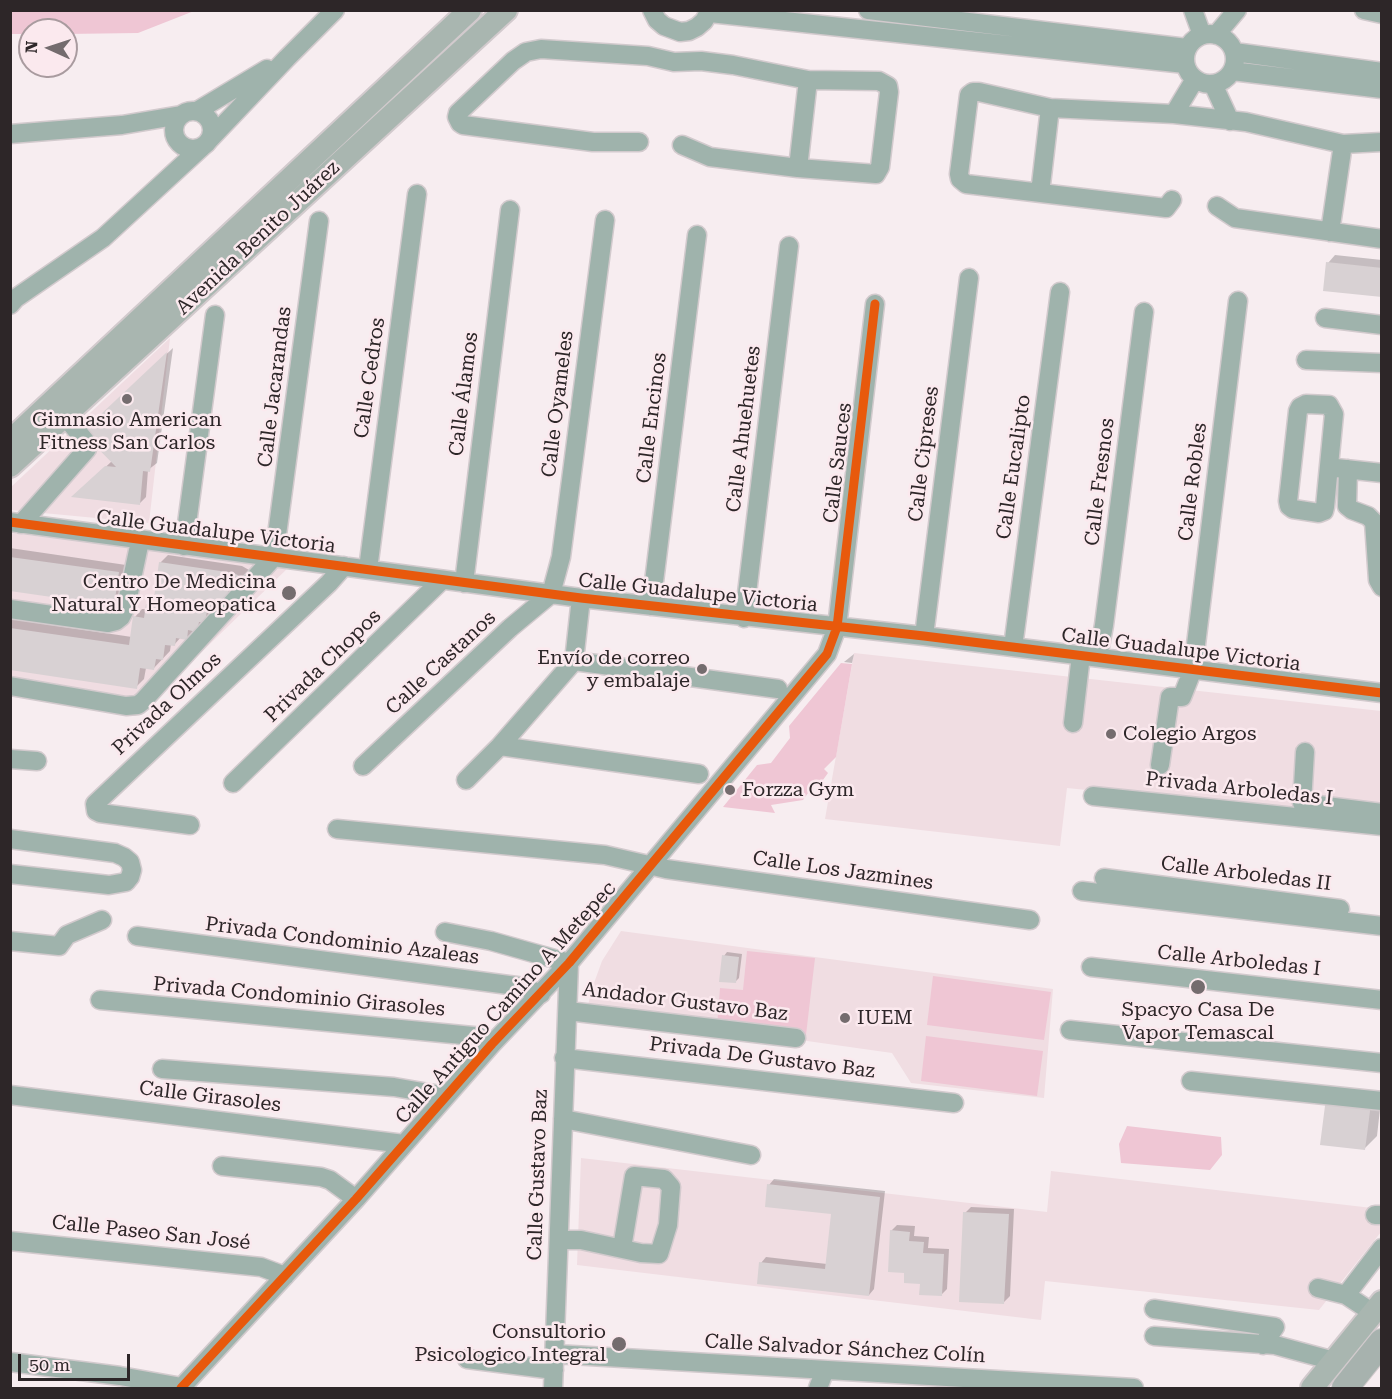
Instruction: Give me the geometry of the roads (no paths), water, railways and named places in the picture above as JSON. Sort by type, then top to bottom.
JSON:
[{"type":"highway","points":[[1345,1389],[1382,1342]]},
{"type":"main road","name":"Avenida Benito Juárez","points":[[10,441],[470,10]]},
{"type":"main road","name":"Avenida Benito Juárez","points":[[10,466],[506,10]]},
{"type":"main road","points":[[1312,1389],[1377,1308]]},
{"type":"street","points":[[12,300],[103,238],[206,143],[335,10]]},
{"type":"street","points":[[652,10],[657,20],[664,26],[680,32],[698,27],[710,12],[1189,64]]},
{"type":"street","points":[[868,10],[1189,64],[1200,82],[1213,84],[1221,82],[1233,61],[1230,44],[1209,35],[1193,10]]},
{"type":"street","points":[[1174,114],[1189,64],[1191,43],[1209,35],[1237,10]]},
{"type":"street","points":[[1364,10],[1382,14]]},
{"type":"street","points":[[648,56],[664,26]]},
{"type":"street","points":[[689,31],[701,61]]},
{"type":"street","points":[[639,142],[593,142],[475,127],[460,123],[457,117],[458,113],[505,68],[526,52],[541,50],[648,56],[674,62],[701,61],[807,80],[879,81],[888,86],[880,167],[876,174],[798,168],[710,157],[682,145]]},
{"type":"street","points":[[147,197],[177,138],[175,123],[287,58]]},
{"type":"street","points":[[1233,61],[1382,72]]},
{"type":"street","points":[[1233,61],[1382,89]]},
{"type":"street","points":[[798,168],[807,80]]},
{"type":"street","points":[[1213,84],[1230,121]]},
{"type":"street","points":[[1172,200],[1166,208],[966,184],[960,179],[959,174],[969,95],[979,92],[1050,108],[1174,114],[1230,121],[1288,130],[1343,144],[1382,142]]},
{"type":"street","points":[[1040,193],[1050,108]]},
{"type":"street","points":[[10,134],[122,125],[189,113],[209,118],[212,132],[206,143],[190,149],[177,138],[122,125]]},
{"type":"street","points":[[1330,232],[1343,144]]},
{"type":"street","name":"Calle Cedros","points":[[368,569],[417,194]]},
{"type":"street","points":[[1217,206],[1235,218],[1382,239]]},
{"type":"street","name":"Calle Álamos","points":[[465,583],[510,210]]},
{"type":"street","name":"Calle Oyameles","points":[[551,594],[561,557],[605,220]]},
{"type":"street","name":"Calle Jacarandas","points":[[274,557],[319,221]]},
{"type":"street","name":"Calle Encinos","points":[[651,606],[697,235]]},
{"type":"street","name":"Calle Ahuehuetes","points":[[744,618],[789,246]]},
{"type":"street","name":"Calle Cipreses","points":[[924,636],[969,279]]},
{"type":"street","name":"Calle Eucalipto","points":[[1013,647],[1060,292]]},
{"type":"street","name":"Calle Robles","points":[[1160,765],[1170,697],[1182,697],[1193,669],[1238,301]]},
{"type":"street","name":"Calle Sauces","points":[[837,627],[875,304]]},
{"type":"street","name":"Calle Fresnos","points":[[1072,723],[1090,656],[1104,625],[1144,312]]},
{"type":"street","points":[[184,546],[215,315]]},
{"type":"street","points":[[1325,318],[1382,324]]},
{"type":"street","points":[[1306,360],[1382,363]]},
{"type":"street","points":[[1339,469],[1324,511],[1319,513],[1290,508],[1288,501],[1298,411],[1302,405],[1329,405],[1333,410],[1339,469],[1347,506],[1368,516],[1374,522],[1378,580],[1382,587]]},
{"type":"street","points":[[16,523],[87,449],[86,442],[65,416]]},
{"type":"street","points":[[1339,469],[1382,473]]},
{"type":"street","name":"Calle Guadalupe Victoria","points":[[16,523],[581,598],[744,618],[924,636],[1382,693]]},
{"type":"street","points":[[10,609],[108,623],[116,621],[126,608],[140,541]]},
{"type":"street","points":[[10,686],[126,706],[138,705],[274,557]]},
{"type":"street","name":"Privada Olmos","points":[[190,825],[100,813],[96,811],[95,804],[329,583],[344,566]]},
{"type":"street","name":"Privada Chopos","points":[[233,783],[442,580]]},
{"type":"street","name":"Calle Castanos","points":[[363,766],[510,628],[551,594]]},
{"type":"street","points":[[466,780],[500,746],[574,662],[581,598]]},
{"type":"street","name":"Calle Antiguo Camino A Metepec","points":[[182,1388],[356,1199],[492,1044],[569,963],[820,664],[832,645],[837,627]]},
{"type":"street","points":[[574,662],[778,689]]},
{"type":"street","points":[[500,746],[699,774]]},
{"type":"street","points":[[1305,752],[1302,803],[1382,813]]},
{"type":"street","points":[[10,759],[37,761]]},
{"type":"street","name":"Privada Arboledas I","points":[[1093,796],[1382,826]]},
{"type":"street","name":"Calle Los Jazmines","points":[[337,829],[605,855],[650,867],[1030,920]]},
{"type":"street","points":[[10,839],[115,853],[130,862],[132,870],[126,882],[109,885],[10,874]]},
{"type":"street","name":"Calle Arboledas II","points":[[1104,878],[1382,914]]},
{"type":"street","points":[[1082,891],[1382,926]]},
{"type":"street","points":[[10,941],[59,946],[67,935],[102,920]]},
{"type":"street","points":[[445,932],[491,941],[569,963]]},
{"type":"street","name":"Privada Condominio Azaleas","points":[[136,936],[524,987],[541,994]]},
{"type":"street","name":"Calle Gustavo Baz","points":[[554,1371],[569,963]]},
{"type":"street","name":"Calle Arboledas I","points":[[1091,967],[1382,1000]]},
{"type":"street","name":"Privada Condominio Girasoles","points":[[100,1000],[473,1036],[492,1044]]},
{"type":"street","name":"Andador Gustavo Baz","points":[[568,1011],[796,1038]]},
{"type":"street","points":[[1070,1030],[1382,1064]]},
{"type":"street","name":"Privada De Gustavo Baz","points":[[564,1058],[954,1103]]},
{"type":"street","points":[[162,1069],[394,1087],[446,1096]]},
{"type":"street","points":[[1191,1081],[1382,1101]]},
{"type":"street","name":"Calle Girasoles","points":[[10,1095],[404,1144]]},
{"type":"street","points":[[563,1119],[751,1155]]},
{"type":"street","points":[[222,1166],[321,1177],[330,1180],[356,1199]]},
{"type":"street","points":[[559,1240],[580,1240],[622,1248]]},
{"type":"street","name":"Calle Paseo San José","points":[[10,1241],[261,1267],[285,1276]]},
{"type":"street","points":[[1346,1295],[1382,1248]]},
{"type":"street","points":[[1318,1288],[1346,1295],[1377,1308]]},
{"type":"street","points":[[1154,1309],[1275,1327],[1263,1345]]},
{"type":"street","points":[[1154,1336],[1287,1347],[1334,1361]]},
{"type":"street","name":"Calle Salvador Sánchez Colín","points":[[467,1359],[554,1371],[823,1383],[1134,1389]]},
{"type":"street","points":[[10,1362],[120,1376],[182,1388]]},
{"type":"place","name":"Gimnasio American Fitness San Carlos","points":[[127,399]]},
{"type":"place","name":"Centro De Medicina Natural Y Homeopatica","points":[[289,593]]},
{"type":"place","name":"Envío de correo y embalaje","points":[[702,669]]},
{"type":"place","name":"Colegio Argos","points":[[1111,734]]},
{"type":"place","name":"Forzza Gym","points":[[730,790]]},
{"type":"place","name":"Spacyo Casa De Vapor Temascal","points":[[1198,987]]},
{"type":"place","name":"IUEM","points":[[845,1018]]},
{"type":"place","name":"Consultorio Psicologico Integral","points":[[619,1344]]}]
